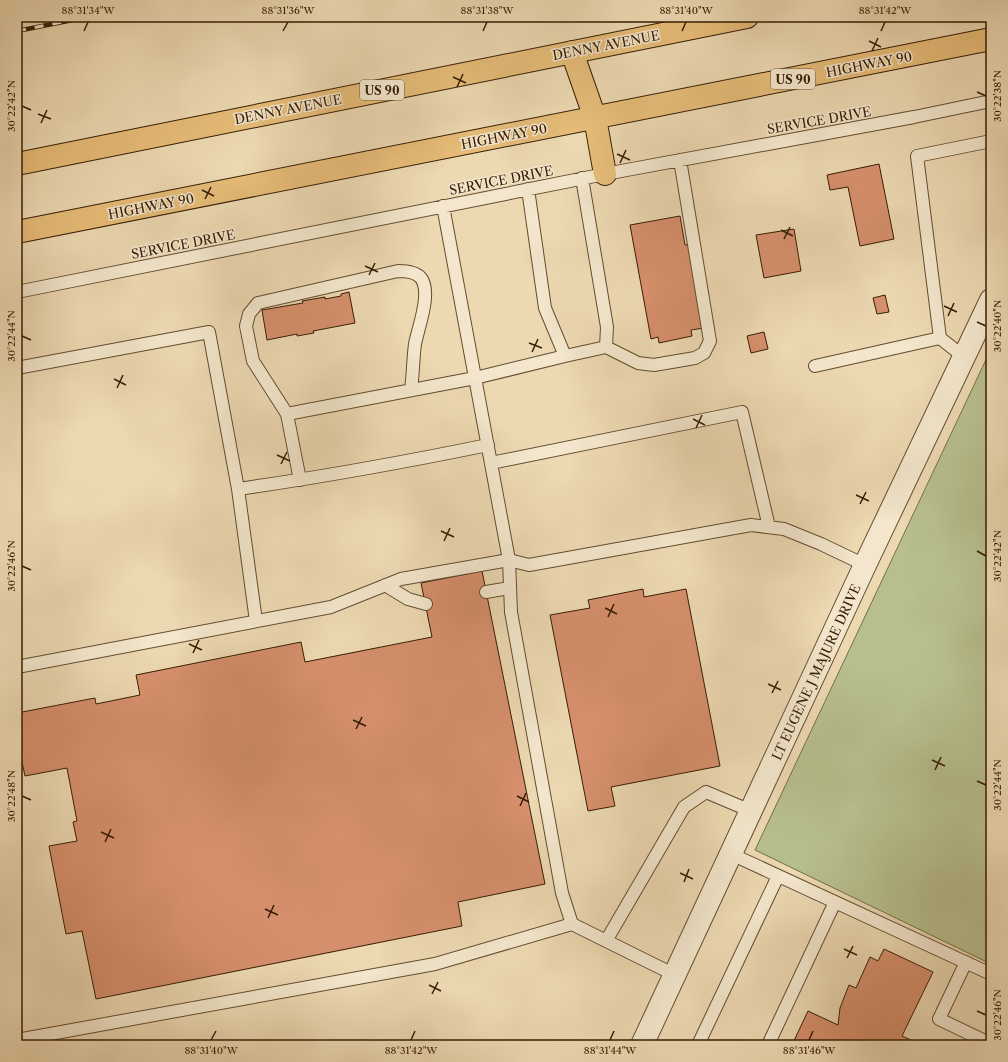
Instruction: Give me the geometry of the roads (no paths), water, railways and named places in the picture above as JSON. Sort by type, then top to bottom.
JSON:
[{"type":"main road","name":"DENNY AVENUE","points":[[17,164],[747,17]]},
{"type":"main road","name":"HIGHWAY 90","points":[[17,232],[991,39]]},
{"type":"main road","points":[[572,52],[595,118],[605,174]]},
{"type":"street","name":"LT EUGENE J MAJURE DRIVE","points":[[642,1045],[991,300]]},
{"type":"lane","name":"SERVICE DRIVE","points":[[17,292],[582,178],[914,117],[991,101]]},
{"type":"lane","points":[[964,357],[940,338],[917,156],[991,141]]},
{"type":"lane","points":[[287,414],[475,378],[606,347],[638,363],[654,365],[694,358],[704,353],[710,341],[680,160]]},
{"type":"lane","points":[[582,178],[607,327],[606,347]]},
{"type":"lane","points":[[528,189],[545,308],[565,356]]},
{"type":"lane","points":[[443,206],[509,560],[511,612],[562,893],[572,924]]},
{"type":"lane","points":[[300,480],[287,414],[253,360],[246,326],[249,314],[258,303],[398,271],[409,272],[421,278],[426,290],[424,310],[415,344],[411,390]]},
{"type":"lane","points":[[17,368],[209,332],[238,489],[256,621]]},
{"type":"lane","points":[[815,366],[940,338]]},
{"type":"lane","points":[[491,463],[742,412],[769,527]]},
{"type":"lane","points":[[238,489],[375,468],[488,445]]},
{"type":"lane","points":[[17,667],[331,607],[402,579],[509,560],[529,565],[751,525],[784,529],[866,565]]},
{"type":"lane","points":[[385,585],[408,599],[426,604]]},
{"type":"lane","points":[[486,592],[510,588]]},
{"type":"lane","points":[[606,941],[684,808],[706,792],[751,810]]},
{"type":"lane","points":[[731,854],[991,974]]},
{"type":"lane","points":[[698,1045],[778,876]]},
{"type":"lane","points":[[768,1045],[835,902]]},
{"type":"lane","points":[[17,1040],[435,964],[572,924],[674,975]]},
{"type":"lane","points":[[966,962],[939,1019],[991,1044]]},
{"type":"railway","points":[[17,31],[88,17]]}]
